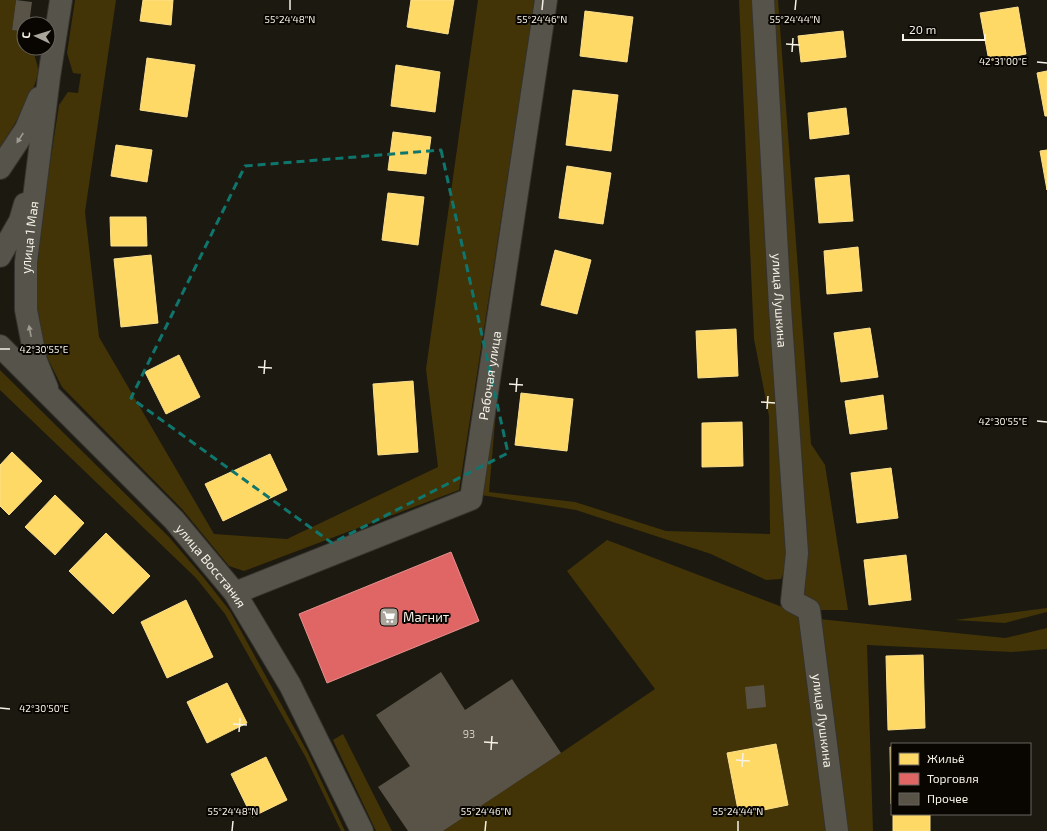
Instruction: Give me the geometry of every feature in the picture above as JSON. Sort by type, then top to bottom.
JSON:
[{"type":"street","name":"улица 1 Мая","points":[[49,395],[36,361],[26,310],[26,262],[49,77],[61,0]]},
{"type":"street","name":"Рабочая улица","points":[[235,593],[471,499],[546,0]]},
{"type":"street","name":"улица Лушкина","points":[[763,0],[780,299],[801,606],[838,831]]},
{"type":"street","name":"улица 1 Мая","points":[[0,168],[26,129],[49,77]]},
{"type":"street","points":[[0,256],[20,221],[39,157]]},
{"type":"street","name":"улица Восстания","points":[[1,347],[174,520],[235,593],[290,685],[362,831]]},
{"type":"highlighted area","points":[[441,150],[508,453],[332,543],[131,398],[245,166]]},
{"type":"shaded area","points":[[0,0],[16,0],[12,30],[16,31],[16,56],[34,56],[38,69],[34,87],[29,98],[0,147]]},
{"type":"shaded area","points":[[75,0],[116,0],[85,212],[99,337],[214,534],[287,539],[438,467],[426,369],[478,0],[535,0],[459,490],[244,571],[229,566],[182,509],[62,387],[45,353],[37,315],[35,261],[59,105],[68,92],[78,93],[81,74],[73,73],[67,53]]},
{"type":"shaded area","points":[[739,0],[755,0],[786,539],[786,567],[781,579],[766,580],[711,554],[576,510],[481,495],[498,388],[489,492],[575,502],[666,531],[770,534],[769,416],[754,339]]},
{"type":"shaded area","points":[[768,0],[778,0],[811,444],[825,465],[848,610],[809,610],[800,586]]},
{"type":"shaded area","points":[[0,370],[169,537],[230,611],[308,753],[345,831],[341,831],[305,756],[225,614],[196,578],[0,390]]},
{"type":"shaded area","points":[[607,540],[790,610],[802,617],[827,831],[443,831],[655,689],[567,571]]},
{"type":"shaded area","points":[[1047,608],[1047,612],[1005,623],[955,620]]},
{"type":"shaded area","points":[[819,619],[1005,638],[1047,628],[1047,649],[1012,652],[867,645],[873,831],[846,831]]},
{"type":"shaded area","points":[[343,734],[392,831],[376,831],[333,740]]},
{"type":"building: Жильё","points":[[143,0],[173,0],[171,25],[140,21]]},
{"type":"building: Жильё","points":[[411,0],[454,0],[448,34],[407,27]]},
{"type":"building: Жильё","points":[[1018,7],[1026,54],[989,61],[980,13]]},
{"type":"building: Жильё","points":[[585,11],[633,17],[627,62],[580,56]]},
{"type":"building: Жильё","points":[[843,31],[846,57],[801,62],[798,36]]},
{"type":"building: Жильё","points":[[147,58],[195,65],[187,117],[140,110]]},
{"type":"building: Жильё","points":[[396,65],[440,72],[435,112],[391,106]]},
{"type":"building: Жильё","points":[[1047,71],[1047,116],[1045,116],[1037,73]]},
{"type":"building: Жильё","points":[[573,90],[618,95],[611,151],[566,145]]},
{"type":"building: Жильё","points":[[846,108],[849,134],[810,139],[808,113]]},
{"type":"building: Жильё","points":[[393,132],[431,137],[426,174],[388,170]]},
{"type":"building: Жильё","points":[[116,145],[152,150],[147,182],[111,176]]},
{"type":"building: Жильё","points":[[1047,150],[1047,190],[1040,151]]},
{"type":"building: Жильё","points":[[567,166],[611,173],[603,224],[559,218]]},
{"type":"building: Жильё","points":[[849,175],[853,221],[819,223],[815,178]]},
{"type":"building: Жильё","points":[[388,193],[424,197],[418,245],[382,240]]},
{"type":"building: Жильё","points":[[110,217],[146,217],[147,246],[111,246]]},
{"type":"building: Жильё","points":[[858,247],[862,291],[827,294],[824,251]]},
{"type":"building: Жильё","points":[[555,250],[591,260],[577,314],[541,305]]},
{"type":"building: Жильё","points":[[151,255],[158,323],[121,327],[114,259]]},
{"type":"building: Жильё","points":[[870,328],[878,377],[841,382],[834,333]]},
{"type":"building: Жильё","points":[[736,329],[738,376],[698,378],[696,331]]},
{"type":"building: Жильё","points":[[179,355],[200,397],[166,414],[145,372]]},
{"type":"building: Жильё","points":[[413,381],[418,452],[378,455],[373,384]]},
{"type":"building: Жильё","points":[[521,393],[573,399],[567,451],[515,445]]},
{"type":"building: Жильё","points":[[883,395],[887,429],[850,434],[845,401]]},
{"type":"building: Жильё","points":[[742,422],[743,466],[702,467],[702,423]]},
{"type":"building: Жильё","points":[[12,452],[42,481],[9,515],[0,506],[0,465]]},
{"type":"building: Жильё","points":[[270,454],[287,490],[223,521],[205,484]]},
{"type":"building: Жильё","points":[[891,468],[898,518],[857,523],[851,473]]},
{"type":"building: Жильё","points":[[55,495],[84,523],[55,555],[25,527]]},
{"type":"building: Жильё","points":[[106,533],[150,576],[113,614],[69,571]]},
{"type":"building: Жильё","points":[[906,555],[911,600],[869,605],[864,560]]},
{"type":"building: Жильё","points":[[186,600],[213,657],[167,678],[141,622]]},
{"type":"building: Жильё","points":[[923,655],[925,728],[888,730],[886,656]]},
{"type":"building: Жильё","points":[[227,683],[247,723],[207,743],[187,702]]},
{"type":"building: Жильё","points":[[776,744],[788,805],[739,815],[727,753]]},
{"type":"building: Жильё","points":[[890,747],[891,747],[891,804]]},
{"type":"building: Жильё","points":[[266,757],[287,800],[252,817],[231,774]]},
{"type":"building: Жильё","points":[[893,815],[930,815],[930,831],[893,831]]},
{"type":"building: Торговля","name":"Магнит","points":[[451,552],[479,621],[327,683],[299,614]]},
{"type":"building: Прочее","points":[[16,0],[32,2],[30,16],[16,16],[16,31],[12,30]]},
{"type":"building: Прочее","points":[[441,672],[465,710],[512,679],[561,753],[443,831],[408,831],[378,787],[410,766],[376,715]]},
{"type":"building: Прочее","points":[[764,685],[766,707],[747,709],[745,687]]},
{"type":"place","name":"Магнит","points":[[389,617]]}]
